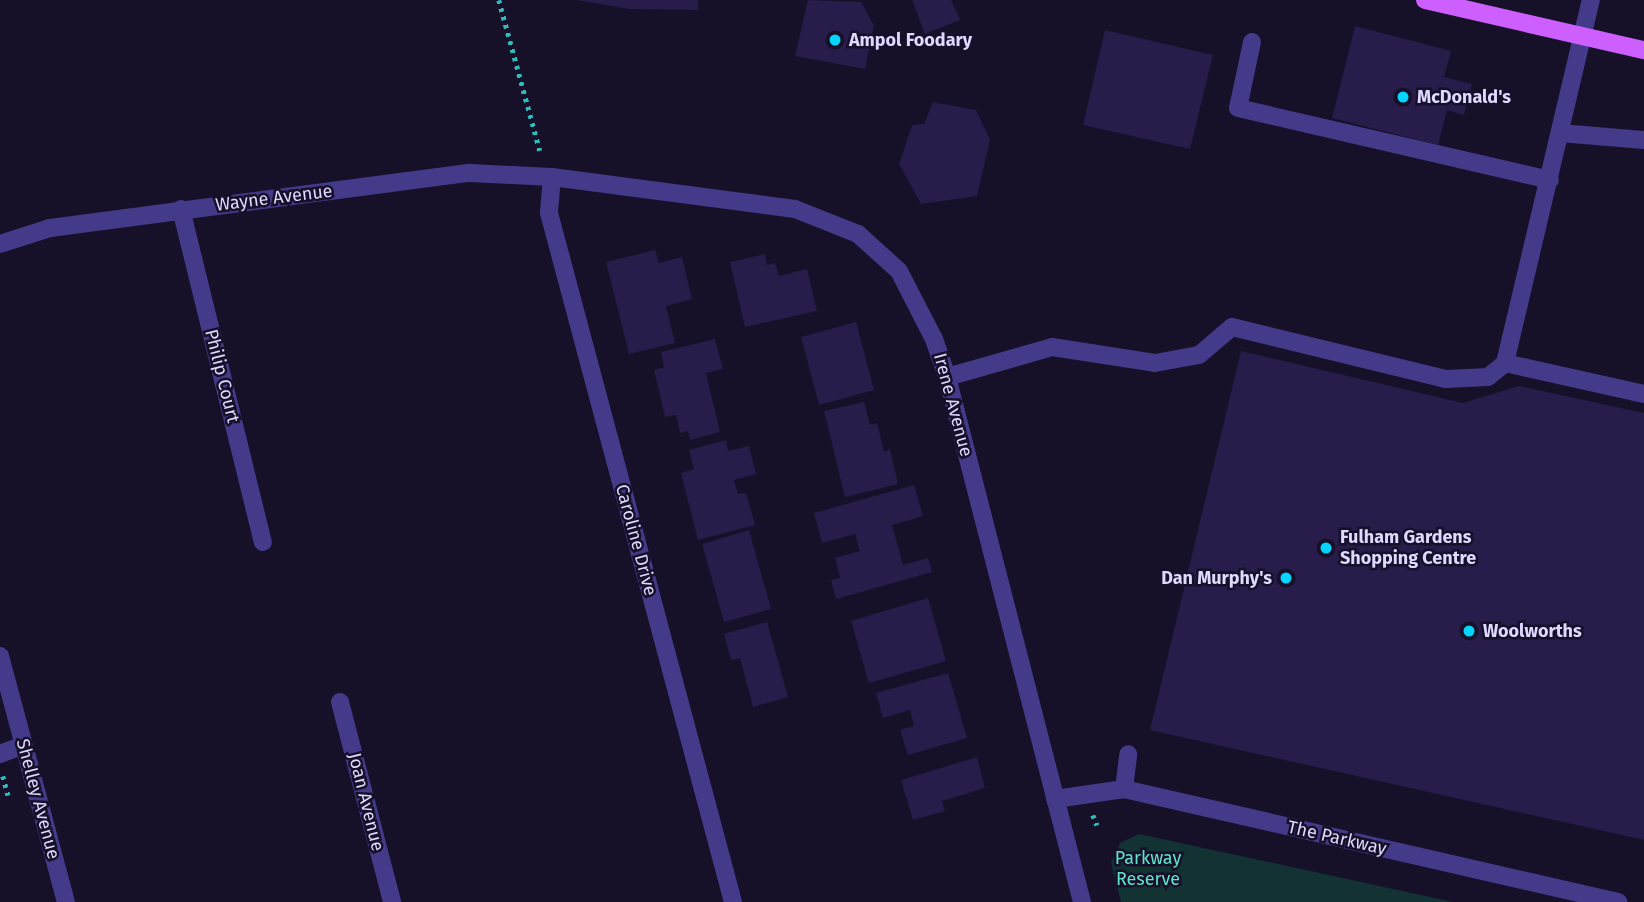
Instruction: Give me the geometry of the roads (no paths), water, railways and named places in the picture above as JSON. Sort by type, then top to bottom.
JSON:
[{"type":"main road","points":[[1425,0],[1644,50]]},
{"type":"street","points":[[947,377],[1052,347],[1155,363],[1199,355],[1232,327],[1446,379],[1488,377],[1505,363],[1591,0]]},
{"type":"street","points":[[1252,42],[1238,108],[1550,180]]},
{"type":"street","points":[[1560,133],[1644,140]]},
{"type":"street","name":"Wayne Avenue","points":[[0,244],[50,228],[470,173],[552,177]]},
{"type":"street","name":"Irene Avenue","points":[[552,177],[795,209],[858,234],[899,271],[934,339],[947,377],[1082,902]]},
{"type":"street","name":"Caroline Drive","points":[[552,177],[549,213],[733,902]]},
{"type":"street","name":"Philip Court","points":[[181,209],[264,542]]},
{"type":"street","points":[[1505,363],[1644,394]]},
{"type":"street","name":"Shelley Avenue","points":[[0,656],[66,902]]},
{"type":"street","name":"Joan Avenue","points":[[340,702],[392,902]]},
{"type":"street","points":[[0,754],[23,745]]},
{"type":"street","points":[[1124,789],[1128,754]]},
{"type":"street","name":"The Parkway","points":[[1055,799],[1124,789],[1618,902]]},
{"type":"place","name":"Ampol Foodary","points":[[835,40]]},
{"type":"place","name":"McDonald's","points":[[1403,97]]},
{"type":"place","name":"Fulham Gardens Shopping Centre","points":[[1326,548]]},
{"type":"place","name":"Dan Murphy's","points":[[1286,578]]},
{"type":"place","name":"Woolworths","points":[[1469,631]]},
{"type":"park label","name":"Parkway Reserve","points":[[1148,869]]}]
